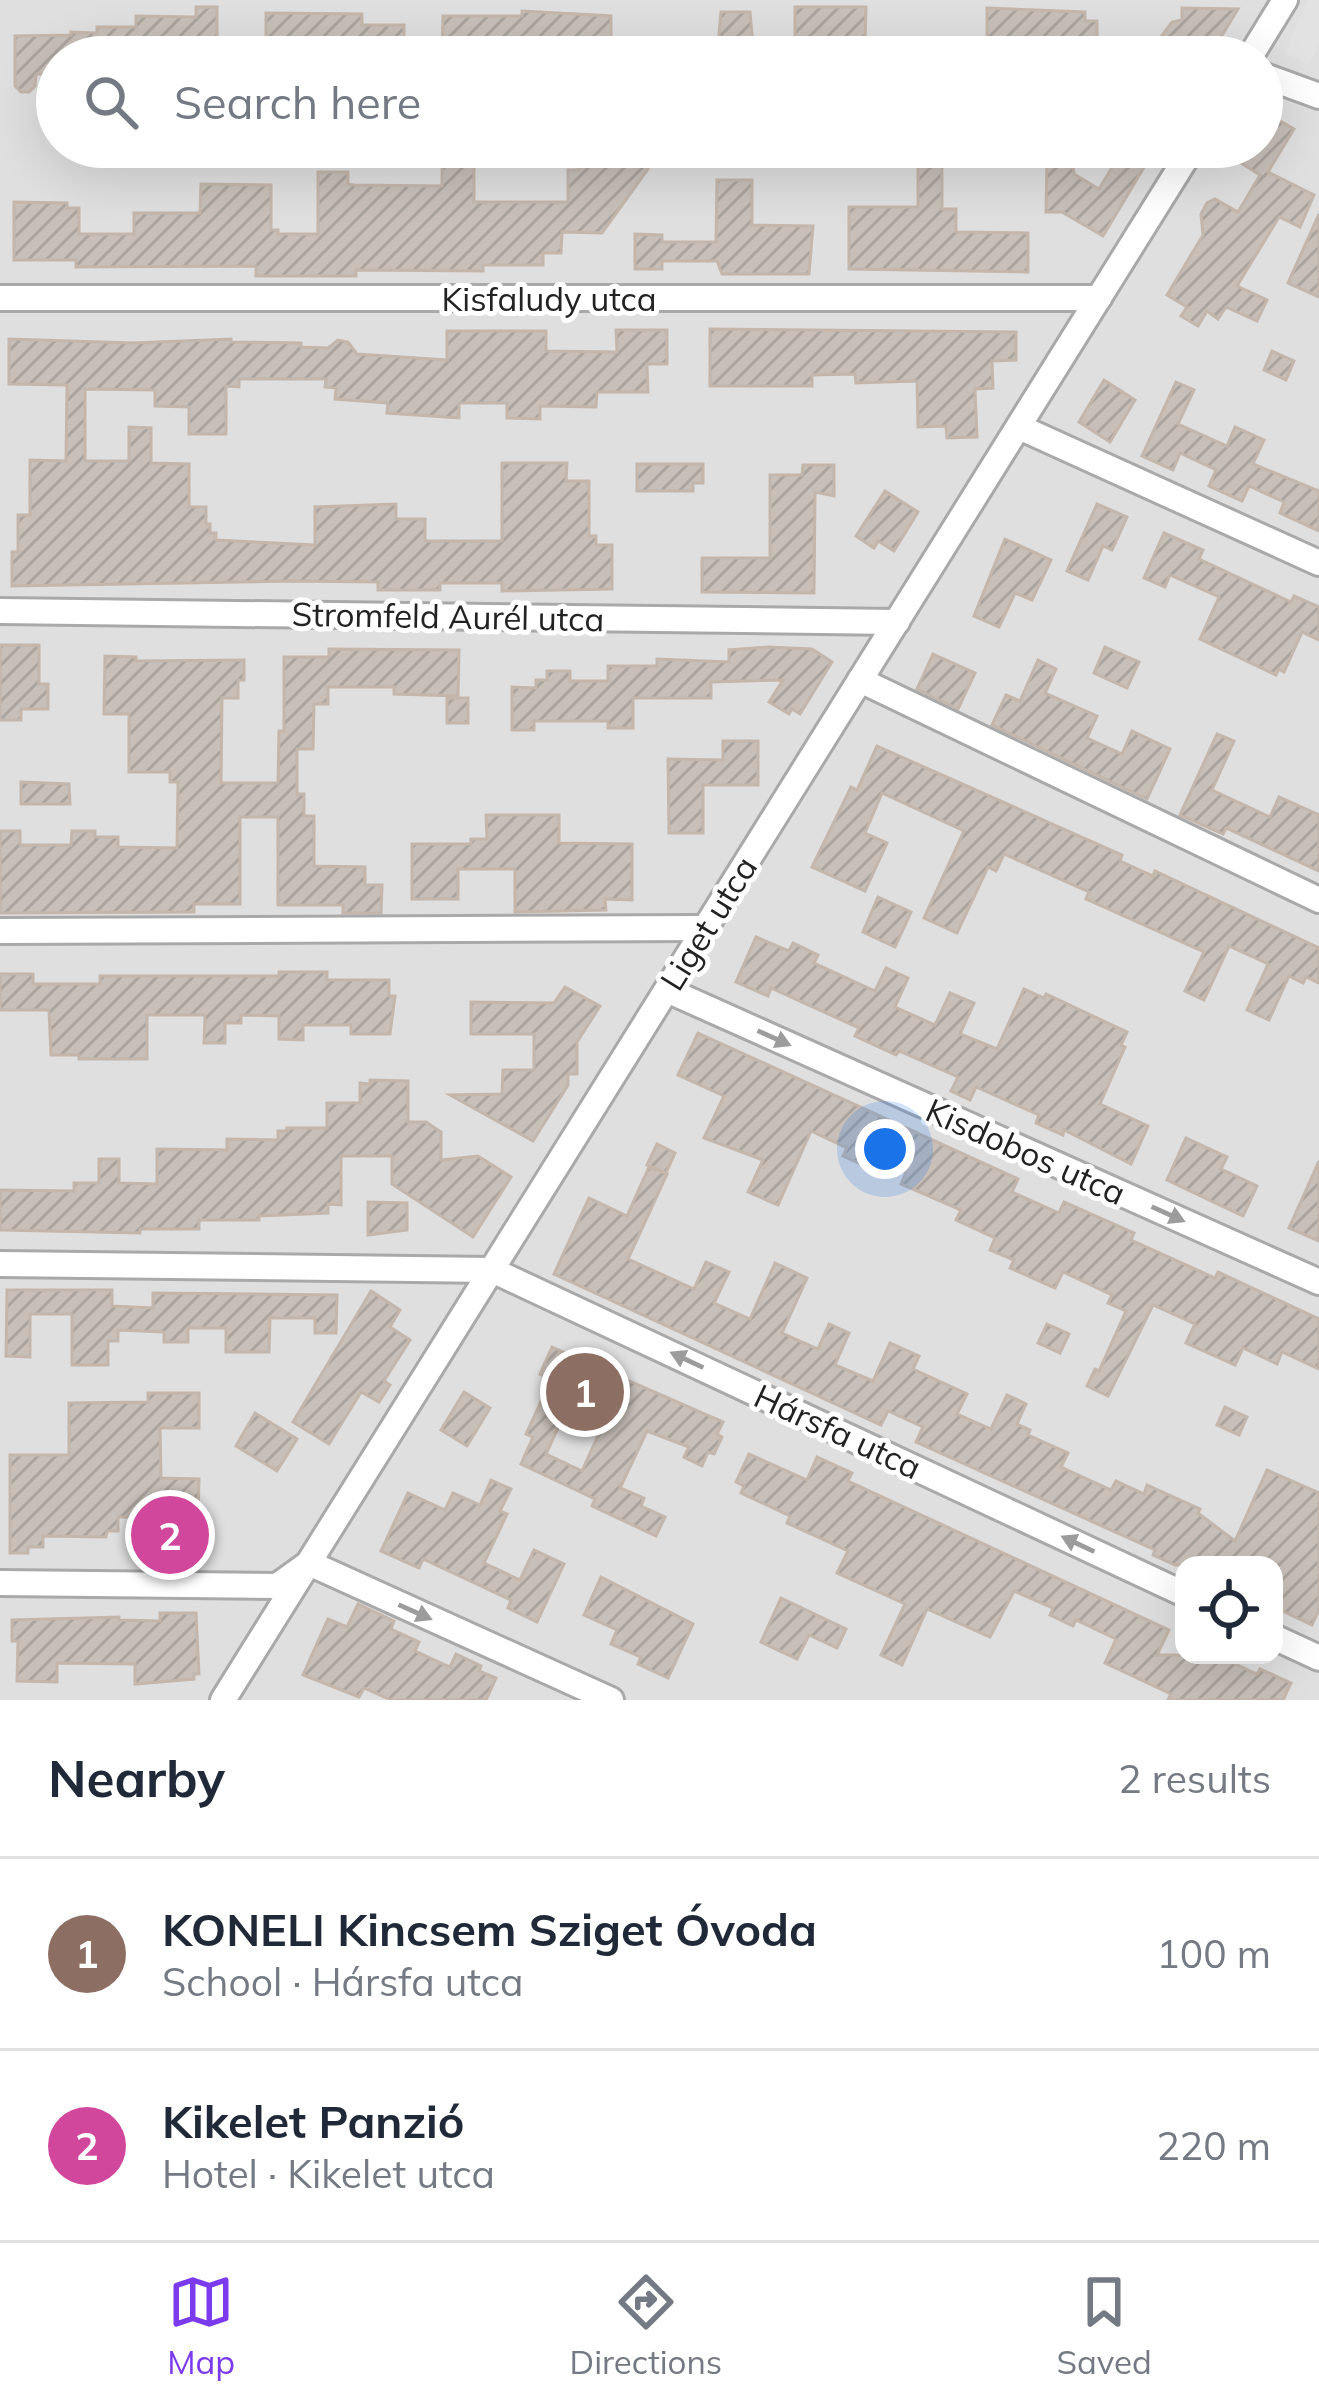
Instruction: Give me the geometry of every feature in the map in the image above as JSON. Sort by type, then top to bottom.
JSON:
[{"type":"street","points":[[1263,36],[1285,0]]},
{"type":"street","points":[[1283,83],[1319,96]]},
{"type":"street","name":"Liget utca","points":[[224,1700],[1180,168]]},
{"type":"street","name":"Kisfaludy utca","points":[[0,298],[1099,298]]},
{"type":"street","points":[[1019,427],[1319,563]]},
{"type":"street","name":"Stromfeld Aurél utca","points":[[0,610],[897,622]]},
{"type":"street","points":[[860,680],[1319,900]]},
{"type":"street","points":[[0,931],[705,928]]},
{"type":"street","name":"Kisdobos utca","points":[[667,990],[1319,1282]]},
{"type":"street","points":[[0,1264],[492,1270]]},
{"type":"street","name":"Hársfa utca","points":[[492,1270],[1175,1590]]},
{"type":"street","points":[[0,1583],[277,1586],[309,1563],[611,1700]]},
{"type":"street","points":[[1283,1640],[1319,1658]]},
{"type":"shaded area","points":[[0,0],[1319,0],[1319,1700],[0,1700]]},
{"type":"shaded area","points":[[1308,0],[1319,0],[1319,44],[1309,65],[1284,53]]},
{"type":"building","points":[[196,7],[217,7],[217,36],[36,36],[35,86],[21,92],[15,86],[15,36],[136,27],[136,16],[196,17]]},
{"type":"building","points":[[795,7],[866,7],[865,36],[795,36]]},
{"type":"building","points":[[987,8],[1085,12],[1085,21],[1097,21],[1097,36],[987,36]]},
{"type":"building","points":[[1182,8],[1238,9],[1222,36],[1162,36],[1172,22],[1182,20]]},
{"type":"building","points":[[522,11],[611,16],[611,36],[443,36],[443,16],[522,16]]},
{"type":"building","points":[[721,12],[750,12],[752,36],[719,36]]},
{"type":"building","points":[[266,13],[362,14],[362,25],[404,25],[404,36],[266,36]]},
{"type":"building","points":[[1283,123],[1294,129],[1283,147]]},
{"type":"building","points":[[442,168],[474,168],[474,202],[568,202],[568,170],[648,168],[602,233],[562,232],[561,253],[543,253],[543,265],[483,265],[483,271],[356,270],[356,276],[256,276],[256,266],[76,267],[76,260],[14,260],[14,202],[67,203],[67,208],[79,208],[79,234],[134,234],[134,213],[200,213],[201,184],[271,185],[271,230],[318,234],[318,172],[348,172],[348,184],[354,185],[442,186]]},
{"type":"building","points":[[918,168],[942,168],[942,209],[956,209],[956,232],[1028,233],[1028,272],[849,269],[849,207],[918,207]]},
{"type":"building","points":[[1047,168],[1074,168],[1074,174],[1099,189],[1112,168],[1144,168],[1103,236],[1062,212],[1046,212]]},
{"type":"building","points":[[1249,168],[1270,168],[1268,172],[1314,195],[1300,227],[1279,217],[1237,286],[1267,300],[1257,321],[1226,307],[1218,319],[1207,311],[1198,326],[1181,316],[1187,307],[1167,295],[1203,235],[1201,214],[1207,203],[1215,199],[1238,212],[1260,175]]},
{"type":"building","points":[[717,180],[752,180],[752,225],[813,226],[809,274],[722,274],[717,261],[662,261],[662,269],[635,269],[635,234],[662,235],[662,242],[716,242]]},
{"type":"building","points":[[1319,214],[1319,297],[1288,283]]},
{"type":"building","points":[[710,329],[1016,332],[1016,360],[992,361],[993,388],[975,389],[977,437],[947,438],[946,426],[918,427],[917,381],[856,383],[855,374],[812,375],[812,386],[710,386]]},
{"type":"building","points":[[616,330],[667,330],[667,364],[647,364],[648,392],[597,392],[596,407],[540,406],[540,419],[507,418],[507,403],[459,403],[459,418],[387,413],[388,403],[335,399],[336,388],[325,387],[326,379],[239,379],[239,387],[226,386],[226,434],[189,434],[189,407],[155,406],[155,390],[85,389],[85,461],[129,461],[129,427],[151,428],[151,463],[189,464],[189,507],[206,507],[206,524],[210,524],[210,533],[216,533],[216,540],[315,545],[315,507],[396,504],[396,519],[425,519],[425,541],[502,541],[502,463],[567,463],[566,481],[589,481],[589,536],[596,536],[596,545],[612,545],[612,589],[502,591],[502,583],[440,583],[440,590],[378,590],[378,582],[292,581],[12,586],[18,515],[30,515],[30,460],[66,461],[67,385],[9,384],[9,339],[133,343],[231,339],[328,348],[338,340],[348,342],[357,354],[447,360],[447,331],[546,331],[546,351],[617,352]]},
{"type":"building","points":[[1272,351],[1294,361],[1286,380],[1264,370]]},
{"type":"building","points":[[1104,380],[1135,400],[1110,442],[1079,422]]},
{"type":"building","points":[[1176,382],[1194,390],[1178,424],[1227,446],[1235,427],[1264,440],[1253,464],[1319,491],[1319,531],[1280,513],[1284,502],[1249,486],[1242,501],[1209,486],[1216,470],[1180,453],[1173,470],[1142,456]]},
{"type":"building","points":[[637,464],[703,464],[703,483],[693,483],[693,491],[637,491]]},
{"type":"building","points":[[803,465],[834,465],[834,496],[815,492],[814,593],[702,592],[702,558],[770,558],[770,475],[802,475]]},
{"type":"building","points":[[885,491],[918,512],[894,551],[878,541],[874,548],[856,536]]},
{"type":"building","points":[[1097,504],[1127,517],[1112,550],[1103,546],[1088,580],[1067,571]]},
{"type":"building","points":[[1164,533],[1203,550],[1199,559],[1291,602],[1294,596],[1319,607],[1319,640],[1302,632],[1284,672],[1279,669],[1276,675],[1200,639],[1219,597],[1170,575],[1165,587],[1144,578]]},
{"type":"building","points":[[1005,539],[1051,560],[1032,600],[1015,593],[999,627],[974,616]]},
{"type":"building","points":[[0,645],[39,645],[39,684],[48,684],[48,709],[21,709],[21,720],[0,720]]},
{"type":"building","points":[[1105,647],[1139,662],[1127,688],[1094,673]]},
{"type":"building","points":[[329,649],[459,650],[458,696],[394,694],[394,687],[328,687],[328,704],[314,704],[313,749],[297,749],[297,794],[304,794],[304,816],[314,816],[314,866],[365,867],[365,885],[382,885],[381,913],[343,913],[343,905],[278,905],[278,817],[240,817],[240,904],[194,904],[194,912],[0,913],[0,831],[20,831],[20,845],[71,845],[72,831],[95,831],[95,837],[118,837],[118,847],[177,848],[178,782],[170,782],[170,772],[129,772],[129,714],[104,714],[105,656],[136,657],[136,661],[244,660],[238,698],[222,698],[221,783],[278,783],[284,657],[329,657]]},
{"type":"building","points":[[812,649],[832,662],[800,714],[792,709],[789,714],[769,702],[783,680],[711,682],[711,698],[633,698],[633,728],[608,728],[608,721],[534,721],[534,730],[512,730],[512,687],[536,688],[536,680],[547,680],[547,671],[570,671],[570,681],[608,681],[608,666],[657,666],[657,659],[729,662],[729,650]]},
{"type":"building","points":[[933,654],[975,673],[958,709],[917,689]]},
{"type":"building","points":[[1038,660],[1056,669],[1045,693],[1097,716],[1087,738],[1122,754],[1132,731],[1170,749],[1147,799],[992,725],[1006,695],[1020,701]]},
{"type":"building","points":[[447,698],[468,698],[468,723],[447,723]]},
{"type":"building","points":[[1217,734],[1234,741],[1212,790],[1270,817],[1279,797],[1319,815],[1319,871],[1226,828],[1223,834],[1180,815]]},
{"type":"building","points":[[723,741],[758,741],[758,785],[703,785],[703,833],[669,833],[668,759],[723,760]]},
{"type":"building","points":[[877,746],[1319,948],[1319,983],[1306,977],[1303,983],[1289,976],[1269,1020],[1247,1010],[1268,964],[1229,946],[1204,1000],[1185,991],[1204,952],[1086,899],[1089,892],[1004,854],[996,871],[988,867],[957,933],[924,918],[964,831],[882,793],[865,833],[887,843],[865,891],[812,867]]},
{"type":"building","points":[[21,782],[69,784],[70,804],[21,804]]},
{"type":"building","points":[[486,815],[559,815],[559,843],[632,844],[632,900],[605,899],[606,910],[515,912],[515,869],[458,869],[458,899],[412,899],[412,844],[471,844],[471,839],[487,839]]},
{"type":"building","points":[[878,897],[911,912],[895,947],[863,932]]},
{"type":"building","points":[[756,937],[789,951],[793,943],[818,955],[814,963],[875,991],[886,968],[908,978],[895,1007],[935,1025],[950,993],[974,1003],[960,1034],[997,1049],[1024,989],[1044,998],[1046,994],[1127,1032],[1100,1104],[1148,1126],[1131,1164],[1064,1130],[1063,1135],[1036,1123],[1039,1115],[976,1087],[970,1100],[951,1091],[958,1077],[855,1036],[859,1028],[771,988],[768,996],[736,982]]},
{"type":"building","points":[[279,972],[327,972],[327,980],[389,980],[389,996],[395,996],[390,1034],[351,1034],[351,1025],[303,1025],[303,1040],[279,1039],[279,1016],[241,1015],[241,1023],[225,1023],[225,1043],[204,1043],[205,1015],[147,1015],[147,1059],[79,1059],[79,1055],[51,1055],[49,1010],[0,1010],[0,974],[33,974],[33,984],[100,984],[100,976],[279,976]]},
{"type":"building","points":[[565,987],[600,1006],[577,1042],[577,1074],[568,1074],[568,1085],[533,1141],[450,1095],[502,1094],[503,1070],[534,1070],[534,1034],[471,1034],[471,1002],[554,1003]]},
{"type":"building","points":[[698,1033],[1018,1179],[1012,1192],[1059,1213],[1064,1202],[1134,1233],[1131,1240],[1215,1278],[1218,1272],[1319,1319],[1319,1369],[1282,1352],[1277,1364],[1243,1348],[1235,1365],[1186,1343],[1195,1324],[1153,1305],[1108,1396],[1087,1386],[1095,1369],[1099,1371],[1126,1311],[1108,1303],[1112,1295],[1063,1272],[1055,1288],[1010,1268],[1014,1260],[990,1250],[995,1238],[956,1220],[961,1210],[901,1184],[906,1173],[871,1157],[867,1167],[843,1156],[847,1148],[811,1131],[778,1205],[748,1192],[763,1160],[704,1138],[724,1096],[678,1075]]},
{"type":"building","points":[[370,1080],[408,1081],[408,1122],[426,1122],[441,1132],[441,1160],[478,1156],[511,1177],[473,1237],[392,1184],[392,1156],[341,1156],[341,1205],[328,1204],[328,1213],[199,1220],[199,1229],[140,1229],[140,1233],[0,1230],[0,1190],[74,1191],[74,1183],[99,1183],[99,1159],[119,1159],[119,1183],[157,1184],[157,1149],[227,1150],[227,1139],[278,1140],[278,1131],[287,1128],[327,1128],[327,1103],[360,1103],[360,1083],[370,1084]]},
{"type":"building","points":[[1186,1138],[1227,1157],[1221,1169],[1257,1186],[1243,1216],[1167,1180]]},
{"type":"building","points":[[657,1144],[675,1153],[666,1173],[647,1165]]},
{"type":"building","points":[[1319,1161],[1319,1241],[1289,1228]]},
{"type":"building","points":[[649,1167],[667,1174],[628,1259],[694,1289],[706,1262],[729,1272],[714,1303],[750,1319],[775,1263],[807,1278],[782,1333],[818,1349],[829,1324],[849,1333],[835,1365],[873,1381],[890,1343],[919,1356],[913,1369],[967,1394],[957,1414],[991,1429],[1007,1395],[1026,1404],[1017,1424],[1030,1430],[1028,1435],[1068,1453],[1061,1467],[1111,1490],[1116,1481],[1144,1494],[1147,1485],[1200,1509],[1198,1513],[1235,1541],[1267,1470],[1319,1493],[1319,1610],[1312,1625],[1283,1611],[1283,1556],[1175,1556],[1175,1565],[1153,1555],[1155,1550],[916,1442],[923,1427],[888,1411],[881,1425],[554,1274],[589,1198],[627,1216]]},
{"type":"building","points":[[368,1202],[407,1203],[407,1230],[368,1235]]},
{"type":"building","points":[[7,1290],[112,1290],[112,1306],[153,1308],[153,1293],[337,1295],[336,1333],[315,1333],[315,1318],[270,1318],[269,1352],[226,1352],[226,1328],[188,1328],[188,1342],[164,1342],[164,1332],[118,1330],[118,1341],[108,1341],[108,1365],[72,1365],[72,1314],[30,1314],[30,1357],[6,1356]]},
{"type":"building","points":[[371,1291],[400,1310],[390,1327],[410,1340],[384,1381],[390,1385],[379,1402],[361,1392],[329,1444],[293,1422]]},
{"type":"building","points":[[1047,1324],[1069,1334],[1060,1353],[1038,1343]]},
{"type":"building","points":[[552,1347],[723,1422],[714,1454],[708,1452],[702,1466],[684,1457],[689,1447],[647,1431],[620,1488],[644,1498],[641,1506],[665,1517],[656,1536],[592,1506],[595,1499],[521,1464],[533,1437],[526,1434],[551,1380],[540,1374]],"holes":[[[564,1415],[600,1431],[582,1471],[546,1454]]]},
{"type":"building","points":[[464,1392],[490,1408],[467,1446],[441,1430]]},
{"type":"building","points":[[148,1393],[199,1393],[199,1428],[160,1428],[161,1478],[199,1479],[198,1517],[118,1517],[118,1531],[107,1531],[106,1537],[43,1536],[43,1547],[10,1553],[10,1455],[69,1455],[69,1403],[148,1402]]},
{"type":"building","points":[[1225,1407],[1247,1417],[1239,1435],[1217,1425]]},
{"type":"building","points":[[255,1413],[297,1439],[277,1471],[236,1446]]},
{"type":"building","points":[[749,1454],[807,1480],[817,1457],[852,1473],[848,1481],[1169,1630],[1157,1655],[1175,1655],[1175,1664],[1235,1664],[1291,1683],[1283,1700],[1168,1700],[1171,1694],[1105,1663],[1116,1639],[1076,1620],[1073,1626],[1050,1615],[1053,1608],[1014,1591],[990,1637],[927,1609],[902,1665],[881,1655],[905,1604],[837,1573],[848,1551],[787,1523],[790,1516],[741,1493],[744,1486],[736,1482]]},
{"type":"building","points":[[491,1480],[511,1489],[500,1511],[507,1514],[484,1563],[520,1580],[534,1550],[564,1564],[537,1622],[508,1608],[511,1600],[423,1559],[419,1568],[381,1551],[408,1493],[445,1510],[453,1493],[480,1505]]},
{"type":"building","points":[[601,1577],[693,1624],[668,1678],[638,1664],[641,1657],[611,1644],[617,1630],[584,1615]]},
{"type":"building","points":[[781,1598],[846,1629],[837,1648],[809,1635],[797,1659],[761,1642]]},
{"type":"building","points":[[358,1604],[394,1621],[391,1629],[419,1642],[415,1651],[450,1667],[456,1654],[481,1666],[479,1671],[496,1678],[486,1700],[391,1700],[364,1688],[359,1697],[303,1675],[328,1619],[347,1627]]},
{"type":"building","points":[[160,1613],[196,1613],[199,1674],[194,1679],[135,1684],[135,1664],[57,1663],[57,1682],[17,1681],[18,1641],[12,1641],[12,1620],[119,1617],[160,1621]]},
{"type":"place","name":"KONELI Kincsem Sziget Óvoda","points":[[585,1392]]},
{"type":"place","name":"Kikelet Panzió","points":[[170,1535]]}]
